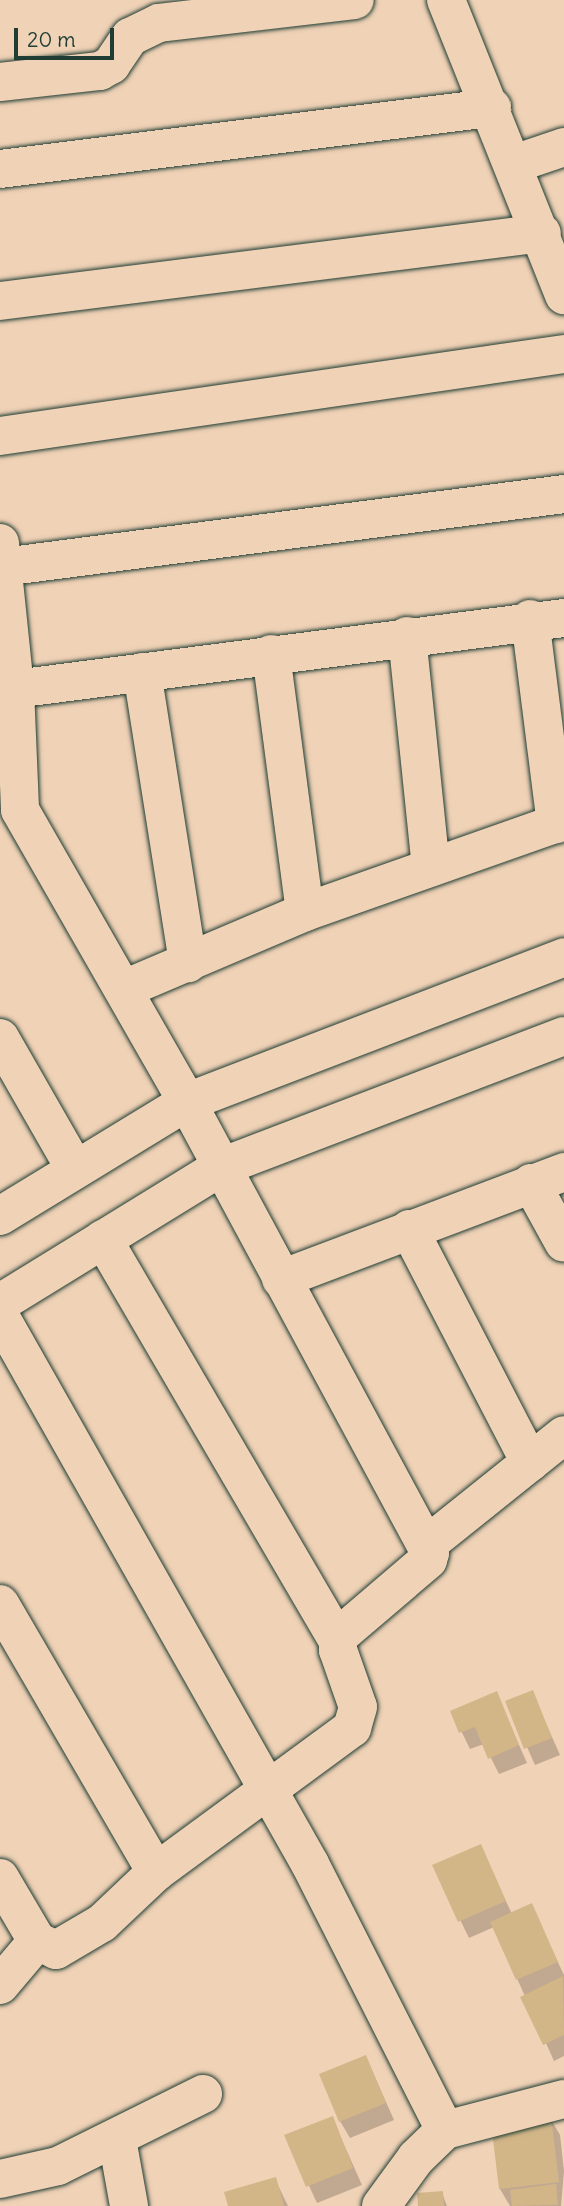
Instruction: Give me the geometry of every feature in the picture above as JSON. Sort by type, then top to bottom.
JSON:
[{"type":"street","points":[[0,82],[100,71],[111,65],[130,37],[159,23],[355,0]]},
{"type":"street","points":[[446,0],[492,108],[564,295]]},
{"type":"street","points":[[0,169],[492,108]]},
{"type":"street","points":[[514,164],[564,147]]},
{"type":"street","points":[[0,301],[542,233]]},
{"type":"street","points":[[0,436],[564,354]]},
{"type":"street","points":[[337,1640],[428,1560],[428,1544],[124,989],[10,812],[15,689],[1,555],[564,494]]},
{"type":"street","points":[[15,689],[547,618],[560,823],[305,912],[124,989]]},
{"type":"street","points":[[407,636],[431,867]]},
{"type":"street","points":[[271,654],[305,912]]},
{"type":"street","points":[[142,672],[188,962]]},
{"type":"street","points":[[0,1216],[75,1169],[189,1106],[564,957]]},
{"type":"street","points":[[0,1303],[219,1163],[564,1035]]},
{"type":"street","points":[[0,1038],[75,1169]]},
{"type":"street","points":[[281,1279],[548,1178],[564,1243]]},
{"type":"street","points":[[409,1229],[530,1462]]},
{"type":"street","points":[[0,1878],[37,1941],[56,1950],[78,1941],[156,1872],[268,1787],[352,1728],[358,1717],[337,1640],[103,1239]]},
{"type":"street","points":[[0,1316],[268,1787],[445,2130]]},
{"type":"street","points":[[428,1544],[564,1435]]},
{"type":"street","points":[[0,1604],[156,1872]]},
{"type":"street","points":[[0,1985],[37,1941]]},
{"type":"street","points":[[0,2179],[58,2166],[203,2094]]},
{"type":"street","points":[[380,2206],[416,2158],[445,2130],[564,2099]]},
{"type":"street","points":[[117,2139],[129,2206]]},
{"type":"building","points":[[533,1690],[552,1738],[524,1749],[505,1701]]},
{"type":"building","points":[[497,1691],[519,1745],[488,1759],[475,1727],[459,1733],[450,1711]]},
{"type":"building","points":[[481,1844],[506,1901],[458,1922],[432,1865]]},
{"type":"building","points":[[532,1903],[558,1962],[516,1980],[490,1922]]},
{"type":"building","points":[[563,1976],[564,2035],[543,2045],[520,1997]]},
{"type":"building","points":[[366,2055],[386,2103],[339,2122],[319,2074]]},
{"type":"building","points":[[333,2116],[353,2168],[306,2187],[284,2135]]},
{"type":"building","points":[[551,2116],[559,2182],[499,2189],[491,2123]]},
{"type":"building","points":[[276,2177],[284,2206],[228,2206],[224,2192]]},
{"type":"building","points":[[556,2184],[558,2205],[512,2206],[510,2190]]},
{"type":"building","points":[[443,2191],[444,2206],[418,2206],[417,2193]]}]
